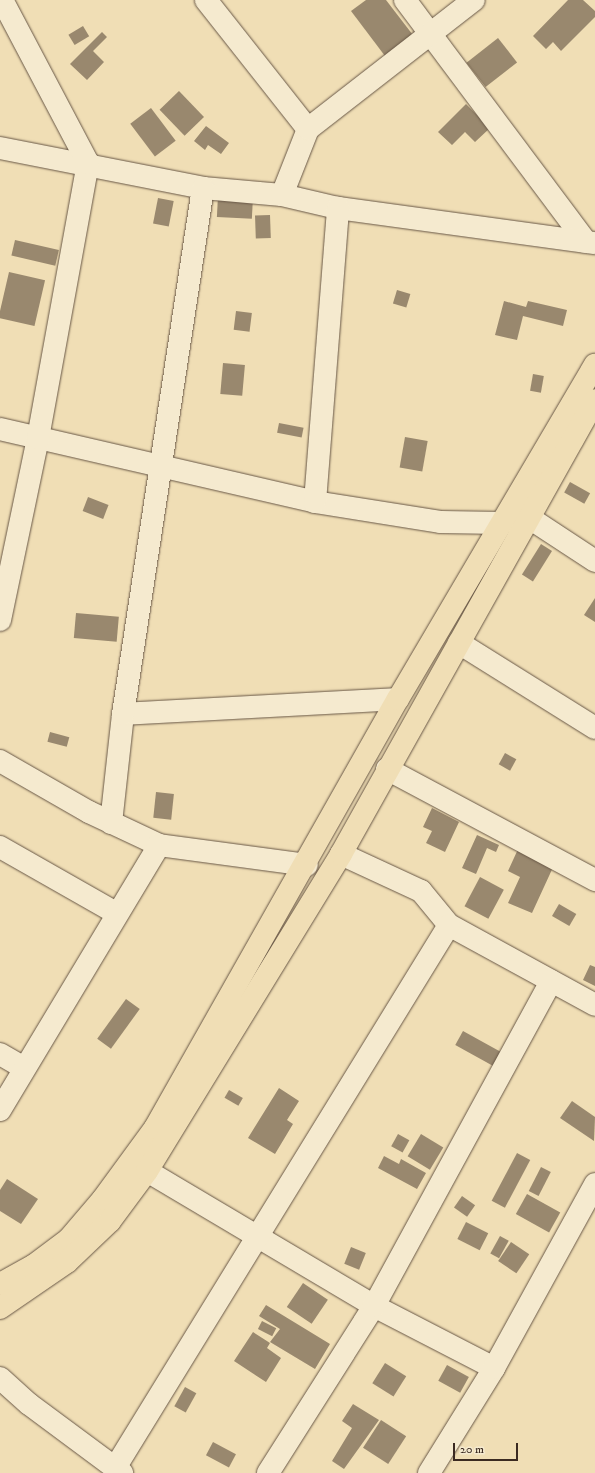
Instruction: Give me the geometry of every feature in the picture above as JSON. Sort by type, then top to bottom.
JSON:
[{"type":"main road","points":[[0,1284],[33,1266],[69,1239],[103,1199],[154,1128],[307,865],[398,699],[595,365]]},
{"type":"main road","points":[[0,1308],[67,1262],[110,1221],[147,1171],[341,854],[528,517],[595,400]]},
{"type":"street","points":[[0,620],[38,438],[88,163],[2,0]]},
{"type":"street","points":[[206,0],[308,129]]},
{"type":"street","points":[[405,0],[590,243]]},
{"type":"street","points":[[282,195],[308,129],[474,0]]},
{"type":"street","points":[[0,148],[88,163],[203,188],[282,195],[338,208],[590,243]]},
{"type":"street","points":[[111,823],[123,714],[162,467],[203,188]]},
{"type":"street","points":[[315,502],[338,208]]},
{"type":"street","points":[[0,429],[315,502],[441,522],[501,523],[528,517],[595,561]]},
{"type":"street","points":[[459,643],[595,728]]},
{"type":"street","points":[[123,714],[398,699]]},
{"type":"street","points":[[0,761],[111,823],[159,845],[307,865]]},
{"type":"street","points":[[388,769],[595,880]]},
{"type":"street","points":[[0,1110],[116,913],[159,845]]},
{"type":"street","points":[[0,847],[116,913]]},
{"type":"street","points":[[341,854],[421,891],[449,925],[595,1005]]},
{"type":"street","points":[[0,1378],[29,1404],[118,1470],[449,925]]},
{"type":"street","points":[[268,1473],[374,1306],[551,981]]},
{"type":"street","points":[[0,1054],[24,1068]]},
{"type":"street","points":[[147,1171],[374,1306],[494,1368]]},
{"type":"street","points":[[429,1473],[494,1368],[595,1184]]},
{"type":"building","points":[[366,0],[386,0],[416,39],[388,60],[351,11]]},
{"type":"building","points":[[568,0],[583,0],[595,11],[595,17],[561,51],[553,42],[546,49],[533,36]]},
{"type":"building","points":[[83,26],[89,36],[75,45],[68,35]]},
{"type":"building","points":[[102,32],[107,37],[93,51],[104,62],[87,80],[70,64]]},
{"type":"building","points":[[498,38],[517,62],[486,87],[466,63]]},
{"type":"building","points":[[179,91],[204,117],[185,136],[160,110]]},
{"type":"building","points":[[466,104],[490,128],[475,142],[465,132],[452,145],[438,132]]},
{"type":"building","points":[[151,108],[176,141],[155,156],[130,124]]},
{"type":"building","points":[[206,126],[229,143],[221,154],[208,145],[205,150],[194,141]]},
{"type":"building","points":[[218,196],[253,198],[252,219],[217,217]]},
{"type":"building","points":[[158,198],[174,201],[169,227],[153,224]]},
{"type":"building","points":[[270,215],[271,238],[256,239],[255,216]]},
{"type":"building","points":[[15,240],[59,250],[55,266],[11,256]]},
{"type":"building","points":[[9,272],[45,280],[34,326],[0,318],[0,311]]},
{"type":"building","points":[[397,290],[410,294],[406,307],[393,303]]},
{"type":"building","points":[[504,301],[526,307],[528,301],[567,310],[563,326],[523,316],[517,340],[495,335]]},
{"type":"building","points":[[236,311],[252,313],[250,332],[234,330]]},
{"type":"building","points":[[223,363],[245,365],[242,396],[220,394]]},
{"type":"building","points":[[533,374],[544,376],[541,393],[530,391]]},
{"type":"building","points":[[279,423],[304,428],[302,438],[277,433]]},
{"type":"building","points":[[405,437],[428,441],[422,472],[400,468]]},
{"type":"building","points":[[570,482],[590,493],[584,504],[564,492]]},
{"type":"building","points":[[88,497],[109,505],[103,519],[83,511]]},
{"type":"building","points":[[541,544],[552,551],[533,581],[522,575]]},
{"type":"building","points":[[595,598],[595,622],[584,615]]},
{"type":"building","points":[[76,613],[119,617],[117,642],[74,638]]},
{"type":"building","points":[[50,732],[69,737],[67,747],[47,742]]},
{"type":"building","points":[[505,753],[516,759],[510,771],[499,764]]},
{"type":"building","points":[[156,792],[174,794],[171,820],[153,818]]},
{"type":"building","points":[[432,808],[459,822],[445,852],[426,843],[432,831],[423,827]]},
{"type":"building","points":[[477,835],[499,845],[496,852],[487,848],[476,874],[462,868]]},
{"type":"building","points":[[519,847],[555,863],[532,913],[508,903],[520,877],[508,871]]},
{"type":"building","points":[[480,877],[504,890],[488,919],[465,906]]},
{"type":"building","points":[[559,904],[576,914],[569,926],[552,916]]},
{"type":"building","points":[[590,965],[595,967],[595,986],[583,980]]},
{"type":"building","points":[[126,999],[140,1009],[111,1049],[97,1039]]},
{"type":"building","points":[[463,1031],[503,1053],[495,1067],[455,1045]]},
{"type":"building","points":[[279,1088],[299,1101],[287,1120],[293,1124],[275,1154],[248,1138]]},
{"type":"building","points":[[229,1090],[243,1098],[238,1106],[224,1098]]},
{"type":"building","points":[[572,1101],[595,1117],[594,1141],[560,1118]]},
{"type":"building","points":[[398,1134],[409,1140],[403,1153],[391,1146]]},
{"type":"building","points":[[421,1134],[443,1147],[430,1170],[408,1156]]},
{"type":"building","points":[[517,1153],[530,1160],[505,1208],[492,1201]]},
{"type":"building","points":[[384,1156],[399,1164],[401,1159],[426,1173],[417,1189],[378,1168]]},
{"type":"building","points":[[541,1167],[551,1172],[539,1196],[529,1191]]},
{"type":"building","points":[[7,1179],[38,1199],[21,1224],[0,1211],[0,1190]]},
{"type":"building","points":[[527,1194],[560,1212],[549,1233],[516,1214]]},
{"type":"building","points":[[462,1196],[475,1205],[467,1217],[454,1207]]},
{"type":"building","points":[[466,1222],[488,1233],[480,1250],[457,1239]]},
{"type":"building","points":[[500,1236],[509,1241],[499,1258],[490,1253]]},
{"type":"building","points":[[511,1242],[529,1254],[516,1273],[498,1261]]},
{"type":"building","points":[[351,1247],[366,1253],[359,1270],[344,1264]]},
{"type":"building","points":[[303,1283],[328,1300],[312,1324],[287,1307]]},
{"type":"building","points":[[266,1305],[330,1344],[315,1369],[270,1342],[280,1329],[259,1316]]},
{"type":"building","points":[[262,1321],[276,1328],[272,1336],[258,1329]]},
{"type":"building","points":[[253,1332],[270,1343],[267,1348],[281,1358],[266,1382],[234,1361]]},
{"type":"building","points":[[385,1363],[406,1376],[393,1397],[372,1383]]},
{"type":"building","points":[[447,1365],[469,1377],[460,1393],[438,1381]]},
{"type":"building","points":[[185,1387],[196,1393],[186,1413],[174,1406]]},
{"type":"building","points":[[353,1404],[379,1420],[344,1469],[332,1461],[352,1428],[342,1421]]},
{"type":"building","points":[[381,1420],[406,1436],[388,1464],[363,1448]]},
{"type":"building","points":[[213,1442],[236,1454],[229,1467],[206,1455]]}]
